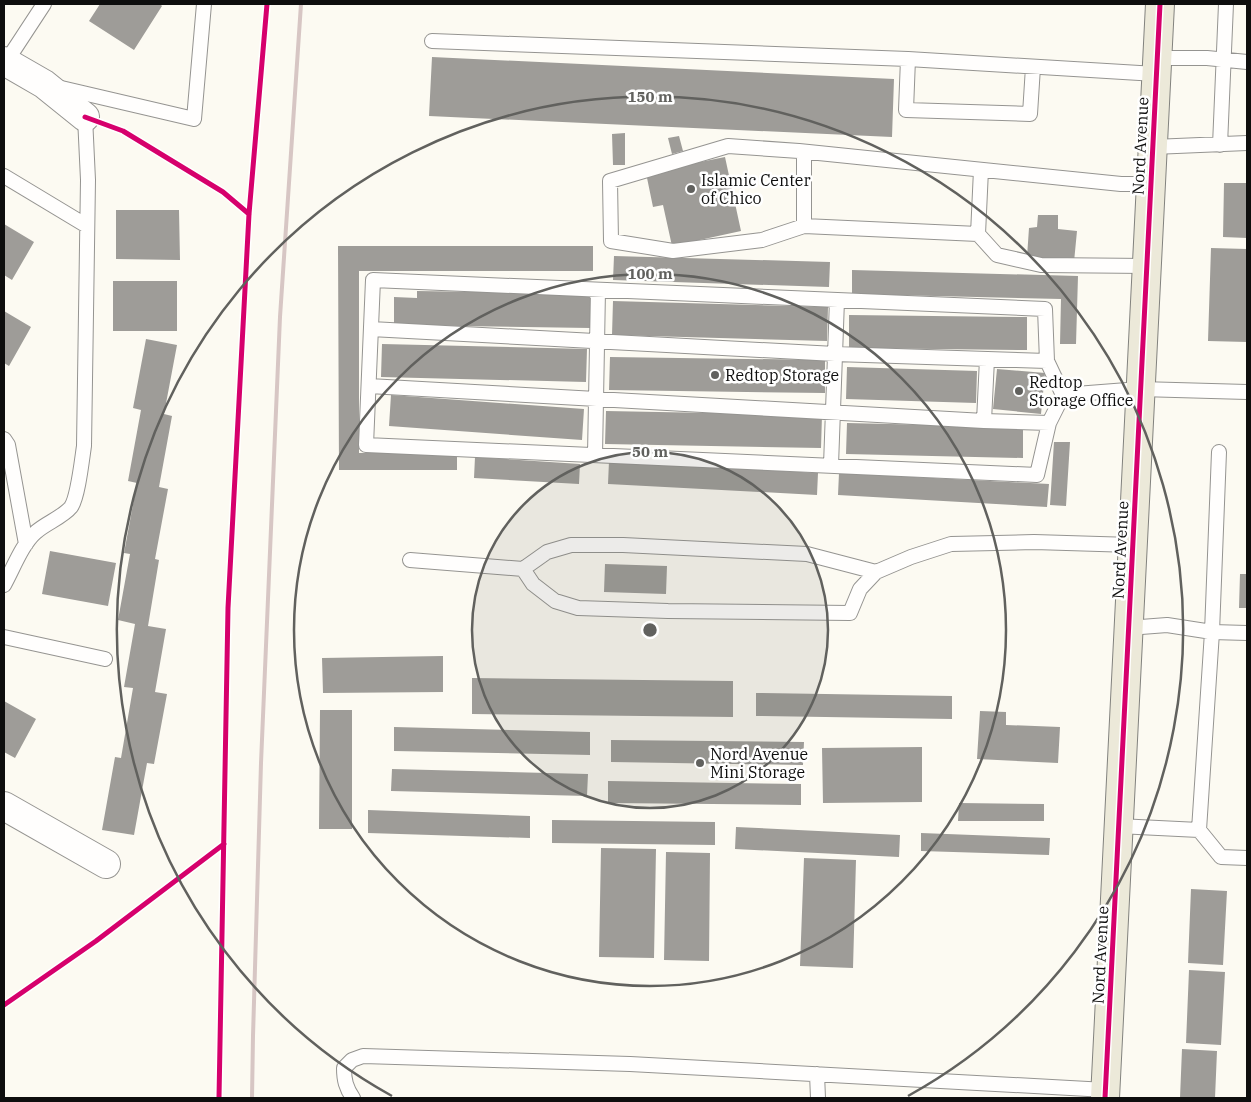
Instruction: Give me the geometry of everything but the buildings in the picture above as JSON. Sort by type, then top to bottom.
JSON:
[{"type":"main road","name":"Nord Avenue","points":[[1106,1094],[1160,4]]},
{"type":"street","points":[[5,61],[44,84],[84,117]]},
{"type":"street","points":[[4,806],[106,864]]},
{"type":"lane","points":[[5,61],[44,4]]},
{"type":"lane","points":[[44,84],[194,119],[204,4]]},
{"type":"lane","points":[[1220,144],[1226,4]]},
{"type":"lane","points":[[432,41],[908,60],[1033,67],[1157,66],[1207,58],[1247,62]]},
{"type":"lane","points":[[908,60],[906,110],[1030,114],[1033,67]]},
{"type":"lane","points":[[4,585],[26,544],[37,532],[72,506],[78,487],[84,446],[88,180],[84,117]]},
{"type":"lane","points":[[1152,147],[1247,144]]},
{"type":"lane","points":[[978,234],[804,226],[762,240],[674,251],[611,241],[610,181],[728,146],[1121,184],[1151,184]]},
{"type":"lane","points":[[804,152],[804,226]]},
{"type":"lane","points":[[981,170],[978,234],[997,255],[1041,265],[1146,266]]},
{"type":"lane","points":[[4,176],[87,226]]},
{"type":"lane","points":[[373,280],[1045,309],[1047,361],[1063,395],[1049,423],[1037,475],[366,445],[373,280]]},
{"type":"lane","points":[[596,455],[598,290]]},
{"type":"lane","points":[[830,466],[837,300]]},
{"type":"lane","points":[[371,329],[835,354],[1047,361]]},
{"type":"lane","points":[[984,421],[987,359]]},
{"type":"lane","points":[[368,386],[832,413],[1049,423]]},
{"type":"lane","points":[[1063,395],[1140,389],[1247,392]]},
{"type":"lane","points":[[4,439],[8,445],[26,544]]},
{"type":"lane","points":[[1219,452],[1212,632],[1199,830],[1221,857],[1247,858]]},
{"type":"lane","points":[[522,569],[533,584],[556,601],[578,608],[850,613],[860,589],[876,572],[911,557],[951,544],[1034,542],[1132,546]]},
{"type":"lane","points":[[410,560],[522,569],[547,552],[571,545],[623,545],[807,554],[876,572]]},
{"type":"lane","points":[[1128,628],[1168,625],[1212,632],[1247,633]]},
{"type":"lane","points":[[4,637],[105,659]]},
{"type":"lane","points":[[1118,826],[1199,830]]},
{"type":"lane","points":[[353,1098],[344,1078],[344,1068],[352,1060],[363,1056],[630,1064],[817,1074],[1106,1094]]},
{"type":"lane","points":[[817,1074],[818,1098]]},
{"type":"railway","points":[[252,1098],[261,763],[280,317],[301,4]]},
{"type":"cycle path","points":[[219,1098],[228,608],[249,214],[267,4]]},
{"type":"cycle path","points":[[1105,1098],[1160,4]]},
{"type":"cycle path","points":[[85,117],[123,131],[223,192],[249,214]]},
{"type":"cycle path","points":[[4,1005],[96,941],[224,844]]},
{"type":"place","name":"Islamic Center of Chico","points":[[691,189]]},
{"type":"place","name":"Redtop Storage","points":[[715,375]]},
{"type":"place","name":"Redtop Storage Office","points":[[1019,391]]},
{"type":"place","name":"Nord Avenue Mini Storage","points":[[700,763]]}]
